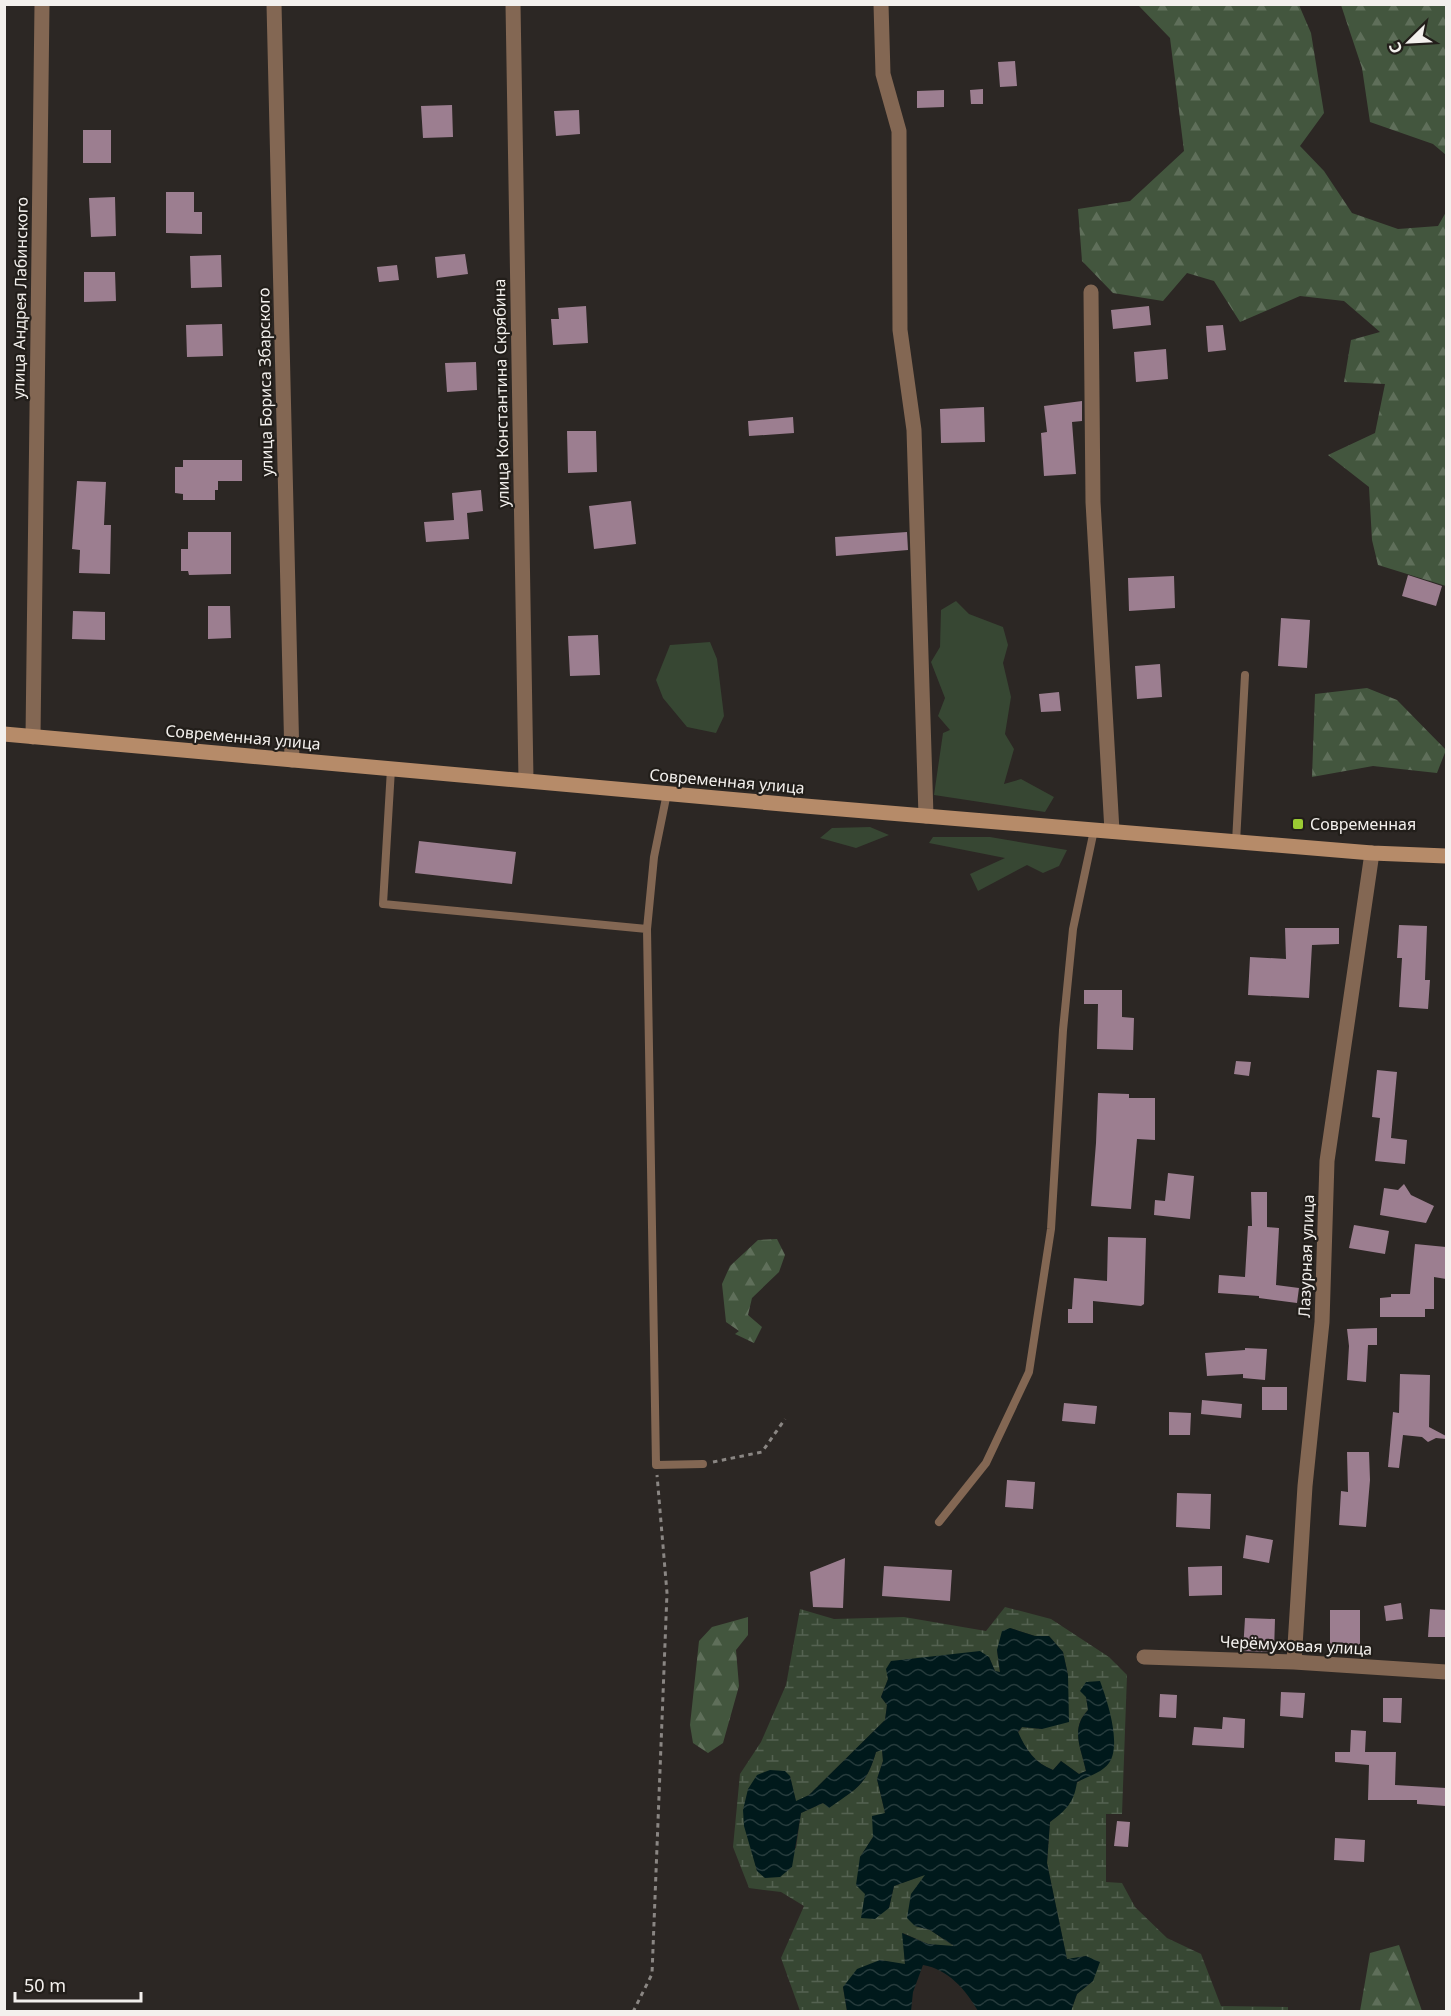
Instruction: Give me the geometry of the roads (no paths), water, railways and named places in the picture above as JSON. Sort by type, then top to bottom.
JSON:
[{"type":"street","name":"улица Андрея Лабинского","points":[[33,736],[42,4]]},
{"type":"street","name":"улица Бориса Збарского","points":[[274,4],[292,760]]},
{"type":"street","name":"улица Константина Скрябина","points":[[513,4],[526,780]]},
{"type":"street","points":[[881,4],[883,74],[899,131],[900,330],[914,430],[926,816]]},
{"type":"street","points":[[1091,292],[1093,502],[1112,831]]},
{"type":"street","name":"Современная улица","points":[[4,734],[926,816],[1372,853],[1446,856]]},
{"type":"street","name":"Лазурная улица","points":[[1294,1662],[1305,1486],[1322,1322],[1327,1161],[1372,853]]},
{"type":"street","name":"Черёмуховая улица","points":[[1144,1657],[1294,1662],[1446,1672]]},
{"type":"lane","points":[[1236,842],[1245,675]]},
{"type":"lane","points":[[391,769],[383,904],[647,929]]},
{"type":"lane","points":[[667,793],[654,857],[647,929],[656,1465],[703,1464]]},
{"type":"lane","points":[[939,1522],[986,1463],[1029,1372],[1051,1229],[1063,1030],[1073,929],[1094,830]]},
{"type":"water","points":[[1010,1628],[1035,1636],[1049,1636],[1063,1652],[1068,1675],[1069,1722],[1042,1729],[1022,1727],[1018,1732],[1024,1745],[1036,1760],[1053,1770],[1061,1761],[1079,1774],[1086,1771],[1078,1732],[1079,1724],[1088,1710],[1086,1697],[1080,1691],[1086,1682],[1100,1681],[1112,1722],[1114,1745],[1109,1763],[1103,1769],[1077,1782],[1074,1795],[1068,1805],[1050,1822],[1047,1863],[1067,1959],[1086,1956],[1100,1962],[1093,1981],[1077,1994],[1071,2011],[978,2011],[968,1996],[948,1976],[923,1965],[913,1992],[911,2011],[847,2011],[843,1987],[857,1969],[880,1960],[905,1964],[902,1933],[928,1944],[954,1946],[930,1930],[915,1926],[907,1918],[911,1894],[925,1875],[894,1886],[889,1908],[875,1919],[861,1918],[865,1894],[856,1885],[860,1857],[873,1837],[872,1816],[885,1813],[877,1779],[883,1761],[882,1750],[876,1752],[864,1779],[854,1790],[829,1808],[823,1803],[801,1813],[792,1867],[780,1877],[765,1878],[757,1871],[744,1826],[743,1810],[748,1789],[757,1775],[770,1770],[785,1771],[790,1776],[796,1801],[809,1795],[885,1720],[887,1705],[881,1697],[888,1679],[886,1669],[891,1661],[980,1651],[989,1657],[995,1671],[1000,1672],[997,1650],[1002,1631]]},
{"type":"place","name":"Современная","points":[[1298,824]]}]
